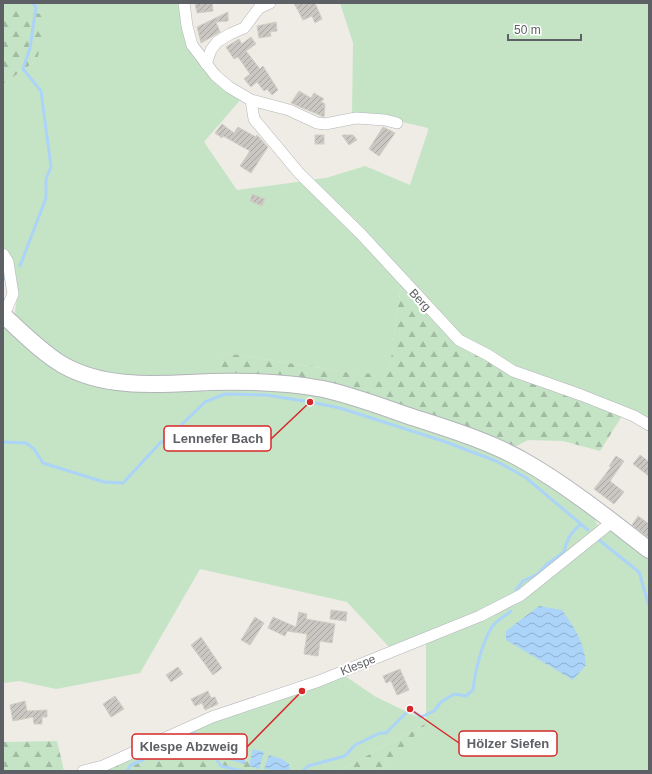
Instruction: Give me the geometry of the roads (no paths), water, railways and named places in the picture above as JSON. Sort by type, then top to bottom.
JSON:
[{"type":"main road","points":[[3,315],[40,348],[64,365],[86,375],[109,381],[162,384],[274,382],[323,390],[354,398],[485,442],[524,461],[612,522],[649,550]]},
{"type":"street","points":[[184,3],[187,26],[192,45],[206,64],[229,87],[251,100],[288,110],[318,123],[325,124],[356,118],[385,120],[397,123]]},
{"type":"street","points":[[206,64],[211,50],[217,42],[244,28],[259,8],[270,3]]},
{"type":"street","name":"Berg","points":[[251,100],[254,119],[299,173],[361,234],[459,340],[514,371],[621,411],[649,425]]},
{"type":"street","points":[[3,254],[8,262],[13,294],[3,315]]},
{"type":"street","name":"Klespe","points":[[83,771],[103,766],[212,717],[319,681],[480,616],[521,595],[612,522]]},
{"type":"water","points":[[539,606],[562,610],[581,642],[586,665],[573,680],[506,640],[506,631]]},
{"type":"water","points":[[217,739],[247,748],[245,764],[225,759],[214,745]]},
{"type":"water","points":[[253,749],[264,752],[259,769],[249,766]]},
{"type":"water","points":[[269,755],[282,759],[289,764],[290,771],[264,769]]},
{"type":"waterway","points":[[20,266],[46,198],[46,179],[51,167],[41,91],[23,69],[30,48],[36,7],[32,3]]},
{"type":"waterway","points":[[3,442],[26,443],[34,449],[43,463],[104,482],[123,483],[160,443],[170,436],[205,402],[225,394],[266,395],[340,408],[443,441],[496,461],[525,477],[588,530]]},
{"type":"waterway","points":[[516,590],[523,581],[538,574],[546,565],[564,552],[570,536],[581,524]]},
{"type":"waterway","points":[[599,540],[639,572],[649,606]]},
{"type":"waterway","points":[[303,771],[308,766],[345,756],[355,745],[380,733],[386,733],[410,709],[421,717],[434,711],[441,702],[454,694],[466,696],[473,690],[475,675],[488,633],[496,623],[511,611]]},
{"type":"waterway","points":[[159,759],[184,736],[196,734],[204,739],[221,766],[242,771]]},
{"type":"waterway","points":[[127,771],[131,765],[143,760]]},
{"type":"place","name":"Lennefer Bach","points":[[310,402]]},
{"type":"place","name":"Klespe Abzweig","points":[[302,691]]},
{"type":"place","name":"Hölzer Siefen","points":[[410,709]]}]
